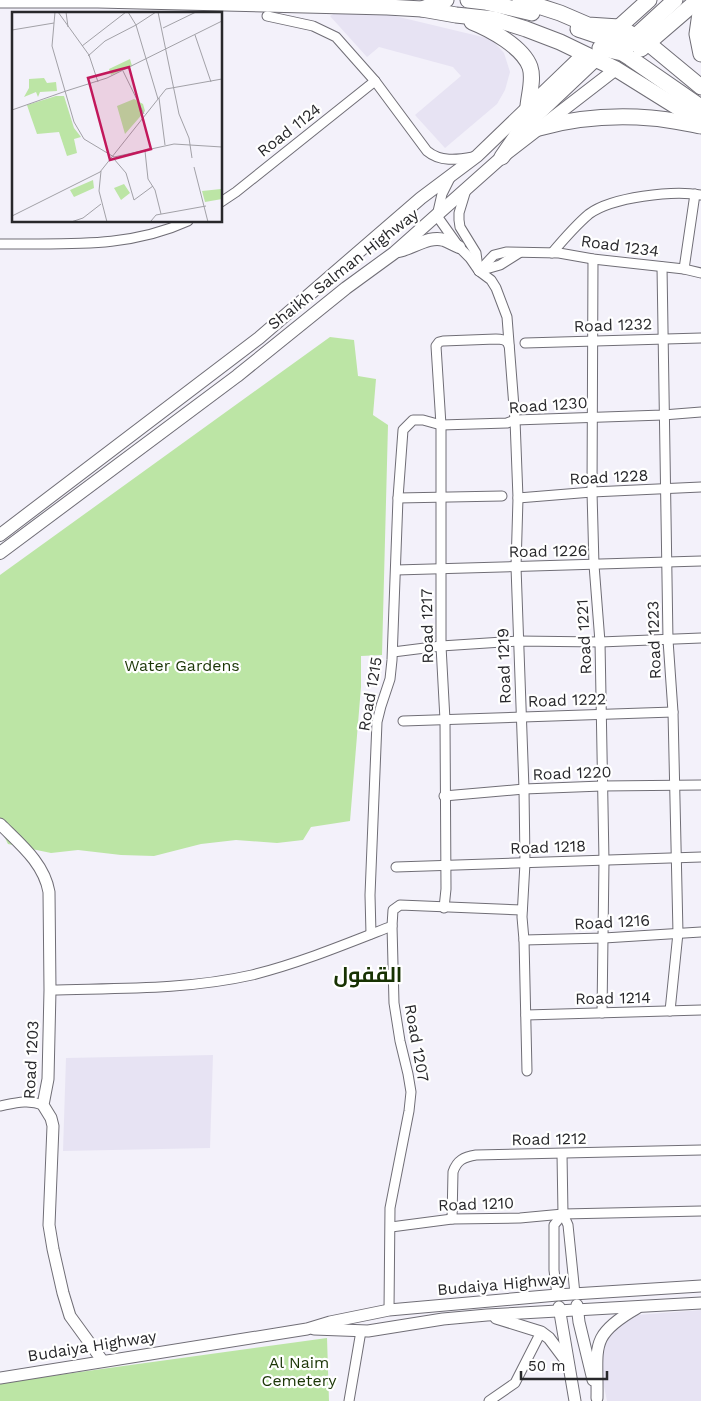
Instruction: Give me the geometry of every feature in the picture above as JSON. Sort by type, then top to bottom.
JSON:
[{"type":"main road","points":[[0,0],[118,1],[422,9],[494,19],[600,48],[628,48],[649,44],[701,87]]},
{"type":"main road","points":[[422,9],[446,0]]},
{"type":"main road","points":[[468,0],[528,12],[600,48],[616,69],[701,122]]},
{"type":"main road","name":"Shaikh Salman Highway","points":[[0,535],[259,338],[421,198],[477,156],[528,106],[600,48],[619,27],[649,0]]},
{"type":"main road","points":[[628,48],[675,0]]},
{"type":"main road","name":"Shaikh Salman Highway","points":[[0,553],[229,382],[346,288],[394,253],[502,157],[616,69],[628,48],[649,44],[698,0]]},
{"type":"main road","points":[[531,1],[588,25],[619,27],[628,48],[701,107]]},
{"type":"main road","points":[[701,6],[697,34],[701,54]]},
{"type":"main road","points":[[456,15],[488,28],[508,42],[523,56],[530,66],[531,78],[528,106]]},
{"type":"main road","points":[[502,157],[522,128],[600,48]]},
{"type":"main road","points":[[539,128],[573,120],[613,117],[653,118],[701,126]]},
{"type":"main road","points":[[394,253],[426,241],[441,239],[459,247]]},
{"type":"street","points":[[267,16],[288,19],[325,30],[336,37],[375,81],[427,151],[433,156],[443,159],[477,156]]},
{"type":"street","name":"Road 1124","points":[[222,201],[375,81]]},
{"type":"street","points":[[437,216],[442,194],[452,176]]},
{"type":"street","name":"Road 1219","points":[[466,190],[459,212],[460,227],[476,253],[479,271]]},
{"type":"street","name":"Road 1234","points":[[552,253],[589,214],[604,205],[660,194],[698,194],[684,269]]},
{"type":"street","name":"Road 1219","points":[[437,216],[479,271],[491,280],[507,317],[515,420],[518,498],[516,567],[524,789],[522,910],[527,1070]]},
{"type":"street","points":[[0,244],[72,245],[142,238],[174,228],[186,222]]},
{"type":"street","name":"Road 1234","points":[[479,271],[494,255],[506,252],[577,255],[593,259],[684,269],[701,273]]},
{"type":"street","name":"Road 1221","points":[[593,259],[592,492],[594,565],[600,642],[604,860],[602,1013]]},
{"type":"street","name":"Road 1223","points":[[662,267],[668,640],[673,712],[678,933],[670,1011]]},
{"type":"street","name":"Road 1232","points":[[525,343],[701,338]]},
{"type":"street","name":"Road 1217","points":[[444,908],[446,889],[445,720],[441,646],[441,425],[436,344],[442,341],[500,339],[508,343],[509,347]]},
{"type":"street","name":"Road 1230","points":[[403,430],[413,420],[423,420],[441,425],[701,412]]},
{"type":"street","name":"Road 1215","points":[[371,934],[370,895],[377,722],[390,679],[393,652],[398,498],[403,430]]},
{"type":"street","name":"Road 1228","points":[[518,498],[592,492],[701,487]]},
{"type":"street","points":[[398,498],[502,496]]},
{"type":"street","name":"Road 1226","points":[[396,570],[701,561]]},
{"type":"street","points":[[393,652],[441,646],[518,641],[600,642],[701,638]]},
{"type":"street","name":"Road 1222","points":[[403,721],[673,712]]},
{"type":"street","name":"Road 1220","points":[[444,796],[524,789],[701,785]]},
{"type":"street","name":"Road 1203","points":[[0,824],[36,861],[48,885],[50,900],[48,1079],[43,1105],[51,1118],[53,1126],[50,1225],[62,1293],[70,1316],[102,1360]]},
{"type":"street","name":"Road 1218","points":[[396,867],[701,857]]},
{"type":"street","name":"Road 1207","points":[[389,1310],[392,1191],[409,1111],[411,1092],[397,1025],[394,991],[393,910],[397,906],[522,910]]},
{"type":"street","points":[[50,990],[183,985],[228,979],[294,963],[392,926]]},
{"type":"street","name":"Road 1216","points":[[524,940],[604,938],[701,932]]},
{"type":"street","name":"Road 1214","points":[[526,1015],[701,1010]]},
{"type":"street","points":[[0,1106],[24,1102],[36,1102],[43,1105]]},
{"type":"street","name":"Road 1212","points":[[452,1219],[453,1172],[460,1160],[466,1157],[476,1155],[701,1150]]},
{"type":"street","points":[[562,1154],[563,1214],[568,1225],[577,1311],[598,1400]]},
{"type":"street","name":"Road 1210","points":[[391,1226],[452,1219],[701,1211]]},
{"type":"street","points":[[563,1214],[554,1225],[554,1270],[575,1401]]},
{"type":"street","name":"Budaiya Highway","points":[[0,1378],[102,1360],[307,1329],[330,1322],[389,1310],[557,1295],[701,1286]]},
{"type":"street","name":"Budaiya Highway","points":[[307,1329],[361,1331],[443,1319],[701,1303]]},
{"type":"street","points":[[598,1400],[598,1351],[600,1340],[611,1325],[642,1306]]},
{"type":"street","points":[[487,1316],[541,1332],[568,1364]]},
{"type":"street","points":[[349,1401],[361,1331]]},
{"type":"street","points":[[489,1401],[515,1383],[541,1332]]},
{"type":"shaded area","points":[[349,5],[491,39],[504,53],[510,72],[505,90],[497,104],[445,148],[415,115],[461,76],[453,67],[379,47],[367,57],[330,16]]},
{"type":"shaded area","points":[[213,1055],[210,1148],[63,1151],[66,1058]]},
{"type":"shaded area","points":[[701,1310],[701,1401],[607,1401],[599,1363],[608,1330],[624,1316]]},
{"type":"green space","name":"Water Gardens","points":[[330,337],[354,340],[358,376],[376,379],[373,415],[388,425],[382,655],[361,656],[361,687],[350,821],[311,827],[303,840],[277,843],[236,840],[201,844],[154,856],[121,855],[78,850],[51,853],[8,844],[0,828],[0,575]]},
{"type":"green space","name":"Al Naim Cemetery","points":[[327,1338],[329,1401],[0,1401],[0,1383]]},
{"type":"district","name":"القفول","points":[[368,974]]}]
